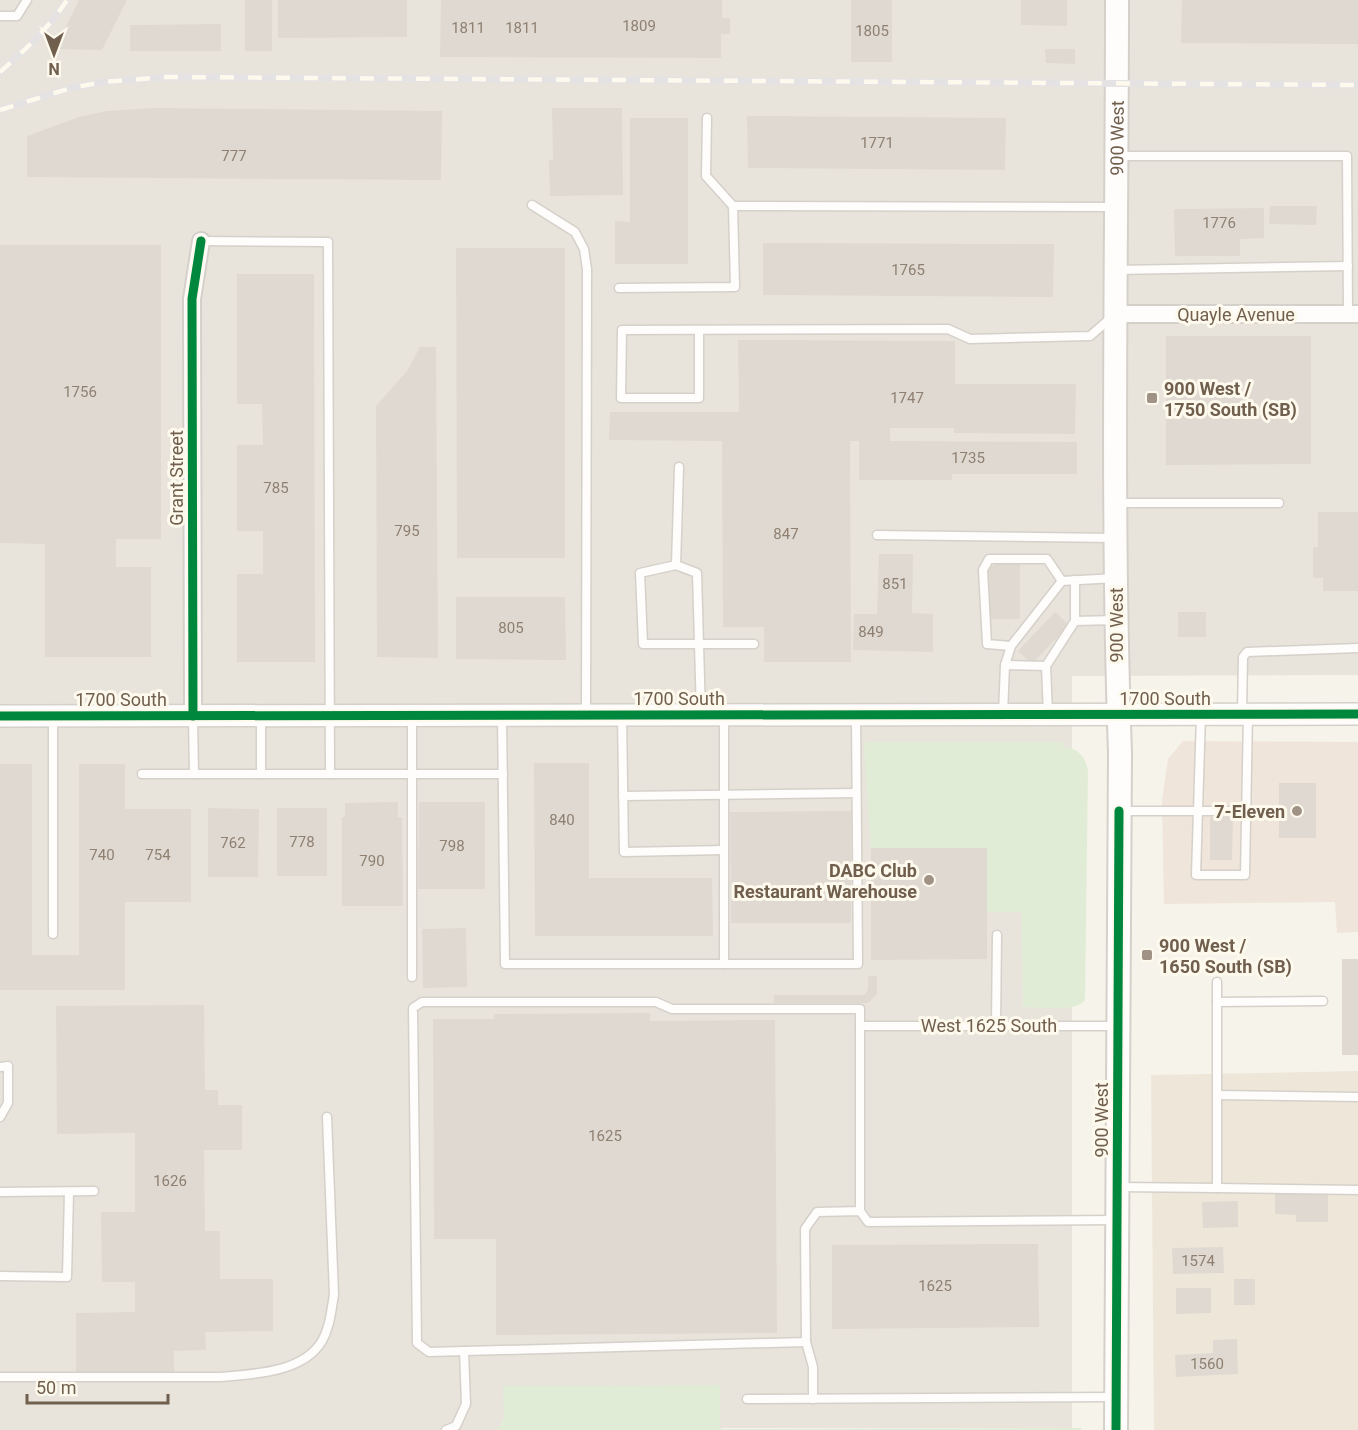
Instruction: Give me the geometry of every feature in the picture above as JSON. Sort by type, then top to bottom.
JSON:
[{"type":"main road","name":"900 West","points":[[1116,1430],[1119,811],[1114,315],[1118,156],[1118,0]]},
{"type":"street","name":"Grant Street","points":[[193,716],[192,299],[201,241]]},
{"type":"street","name":"Quayle Avenue","points":[[1114,315],[1353,315]]},
{"type":"street","name":"1700 South","points":[[0,716],[1358,714]]},
{"type":"lane","points":[[0,16],[17,16],[27,0]]},
{"type":"lane","points":[[619,288],[735,287],[733,206],[706,176],[706,118]]},
{"type":"lane","points":[[1118,156],[1347,156],[1348,266],[1353,315]]},
{"type":"lane","points":[[532,205],[575,232],[584,249],[587,269],[586,715]]},
{"type":"lane","points":[[733,206],[1117,207]]},
{"type":"lane","points":[[201,241],[328,242],[330,774]]},
{"type":"lane","points":[[1116,270],[1348,266]]},
{"type":"lane","points":[[699,330],[699,398],[621,398],[622,330],[948,329],[970,339],[1090,336],[1114,315]]},
{"type":"lane","points":[[676,565],[679,467]]},
{"type":"lane","points":[[1116,503],[1279,503]]},
{"type":"lane","points":[[877,535],[1116,538]]},
{"type":"lane","points":[[1011,646],[987,644],[983,570],[989,559],[1047,559],[1062,581]]},
{"type":"lane","points":[[701,715],[699,644],[697,573],[676,565],[640,573],[643,644],[699,644],[754,644]]},
{"type":"lane","points":[[1003,714],[1005,665],[1011,646],[1062,581],[1116,578]]},
{"type":"lane","points":[[1048,714],[1046,666],[1075,621],[1075,580]]},
{"type":"lane","points":[[1075,621],[1116,620]]},
{"type":"lane","points":[[1201,714],[1196,875],[1245,874],[1247,811],[1243,657],[1247,652],[1358,648]]},
{"type":"lane","points":[[1005,665],[1046,666]]},
{"type":"lane","points":[[261,715],[261,774]]},
{"type":"lane","points":[[412,715],[412,977]]},
{"type":"lane","points":[[502,715],[505,964],[858,964],[856,715]]},
{"type":"lane","points":[[622,715],[624,852],[724,850]]},
{"type":"lane","points":[[724,715],[724,964]]},
{"type":"lane","points":[[53,716],[53,934]]},
{"type":"lane","points":[[193,716],[194,774]]},
{"type":"lane","points":[[142,774],[503,774]]},
{"type":"lane","points":[[623,795],[856,793]]},
{"type":"lane","points":[[1119,811],[1247,811]]},
{"type":"lane","points":[[996,1025],[997,935]]},
{"type":"lane","points":[[1216,982],[1217,1188]]},
{"type":"lane","points":[[1216,1002],[1323,1001]]},
{"type":"lane","points":[[806,1342],[464,1352],[429,1352],[417,1343],[413,1008],[423,1002],[656,1002],[672,1009],[860,1009],[860,1211],[868,1222],[1117,1220]]},
{"type":"lane","name":"West 1625 South","points":[[860,1026],[1118,1026]]},
{"type":"lane","points":[[0,1067],[8,1066],[8,1103],[0,1117]]},
{"type":"lane","points":[[1217,1095],[1358,1097]]},
{"type":"lane","points":[[0,1377],[249,1375],[290,1366],[308,1356],[322,1342],[330,1323],[334,1295],[327,1117]]},
{"type":"lane","points":[[1117,1187],[1358,1190]]},
{"type":"lane","points":[[0,1192],[94,1191]]},
{"type":"lane","points":[[0,1276],[67,1277],[69,1192]]},
{"type":"lane","points":[[813,1399],[813,1367],[806,1342],[805,1229],[817,1212],[860,1211]]},
{"type":"lane","points":[[446,1430],[456,1428],[466,1404],[464,1352]]},
{"type":"lane","points":[[747,1399],[1116,1397]]},
{"type":"shaded area","points":[[0,0],[1358,0],[1358,675],[1072,676],[1072,1428],[0,1430]]},
{"type":"shaded area","points":[[1183,741],[1358,742],[1358,932],[1337,933],[1335,902],[1164,904],[1162,801],[1168,759]]},
{"type":"shaded area","points":[[1358,1071],[1358,1430],[1154,1430],[1151,1075]]},
{"type":"green space","points":[[866,742],[1063,742],[1064,747],[1080,754],[1088,771],[1085,1000],[1074,1007],[1023,1007],[1021,912],[987,912],[987,848],[871,848],[864,747]]},
{"type":"green space","points":[[720,1385],[720,1429],[1081,1428],[1081,1430],[498,1430],[504,1418],[503,1386]]},
{"type":"building","points":[[79,0],[127,0],[102,50],[55,49]]},
{"type":"building","points":[[245,0],[272,0],[272,51],[245,51]]},
{"type":"building","points":[[278,0],[407,0],[407,37],[278,38]]},
{"type":"building","points":[[441,0],[722,0],[722,18],[730,18],[730,34],[721,34],[721,58],[440,57]]},
{"type":"building","points":[[851,0],[892,0],[892,62],[851,62]]},
{"type":"building","points":[[1021,0],[1067,0],[1067,26],[1021,25]]},
{"type":"building","points":[[1182,0],[1358,0],[1358,44],[1181,43]]},
{"type":"building","points":[[221,24],[221,51],[130,51],[130,25]]},
{"type":"building","points":[[1045,49],[1075,49],[1075,64],[1046,63]]},
{"type":"building","points":[[153,108],[442,111],[441,180],[27,177],[27,136],[79,117],[107,111]]},
{"type":"building","points":[[552,108],[622,108],[623,195],[550,196],[549,160],[553,160]]},
{"type":"building","points":[[747,116],[1006,118],[1005,170],[748,168]]},
{"type":"building","points":[[630,118],[688,118],[688,264],[615,264],[615,221],[630,222]]},
{"type":"building","points":[[1270,206],[1317,206],[1316,225],[1269,224]]},
{"type":"building","points":[[1264,208],[1264,238],[1240,239],[1240,256],[1175,256],[1174,209]]},
{"type":"building","points":[[763,243],[1054,244],[1053,297],[763,295]]},
{"type":"building","points":[[0,245],[161,245],[161,539],[116,539],[116,567],[151,567],[151,657],[45,657],[45,544],[0,543]]},
{"type":"building","points":[[456,248],[565,248],[565,558],[457,558]]},
{"type":"building","points":[[237,274],[314,274],[315,662],[237,662],[237,574],[263,574],[263,531],[237,531],[237,445],[263,445],[262,404],[237,404]]},
{"type":"building","points":[[1166,336],[1311,336],[1311,464],[1166,465]]},
{"type":"building","points":[[738,340],[955,341],[955,384],[1076,384],[1075,434],[954,433],[954,428],[890,428],[890,441],[1077,442],[1077,474],[952,474],[952,480],[859,480],[859,441],[850,441],[851,662],[764,662],[764,627],[723,627],[722,441],[609,440],[610,412],[739,412]]},
{"type":"building","points":[[420,347],[436,347],[438,658],[377,657],[376,406],[407,371]]},
{"type":"building","points":[[1318,512],[1358,512],[1358,591],[1323,591],[1323,578],[1313,578],[1313,547],[1318,547]]},
{"type":"building","points":[[879,554],[913,554],[912,613],[933,614],[933,652],[853,650],[854,614],[877,614]]},
{"type":"building","points":[[996,564],[1020,564],[1020,619],[984,619],[984,576],[988,568]]},
{"type":"building","points":[[456,597],[565,597],[566,660],[456,659]]},
{"type":"building","points":[[1055,612],[1069,625],[1032,664],[1018,651]]},
{"type":"building","points":[[1178,612],[1206,612],[1206,637],[1178,637]]},
{"type":"building","points":[[534,763],[589,763],[589,878],[712,878],[713,936],[535,936]]},
{"type":"building","points":[[0,764],[32,764],[32,955],[79,955],[79,764],[125,764],[125,809],[191,809],[191,902],[125,902],[125,990],[0,990]]},
{"type":"building","name":"7-Eleven","points":[[1279,783],[1316,783],[1316,838],[1279,838]]},
{"type":"building","points":[[398,802],[398,817],[402,817],[403,906],[342,906],[342,817],[345,817],[345,803]]},
{"type":"building","points":[[419,802],[485,802],[485,889],[418,889]]},
{"type":"building","points":[[208,808],[259,809],[258,877],[208,877]]},
{"type":"building","points":[[277,808],[327,808],[327,876],[277,876]]},
{"type":"building","points":[[851,811],[851,923],[731,923],[730,812]]},
{"type":"building","name":"7-Eleven","points":[[1210,817],[1233,817],[1232,860],[1210,860]]},
{"type":"building","name":"DABC Club Restaurant Warehouse","points":[[871,848],[987,848],[987,959],[871,960]]},
{"type":"building","points":[[466,928],[467,987],[423,988],[422,929]]},
{"type":"building","points":[[1342,959],[1358,959],[1358,1055],[1342,1055]]},
{"type":"building","points":[[868,976],[877,976],[877,994],[868,1003],[774,1003],[774,995],[864,995],[868,990]]},
{"type":"building","points":[[204,1005],[205,1090],[218,1090],[218,1105],[242,1105],[242,1150],[204,1150],[205,1231],[220,1231],[220,1279],[273,1279],[273,1331],[205,1332],[206,1350],[174,1351],[174,1372],[76,1373],[76,1313],[135,1312],[135,1282],[102,1282],[101,1212],[135,1212],[135,1133],[57,1134],[56,1006]]},
{"type":"building","points":[[650,1013],[650,1021],[775,1020],[777,1333],[496,1335],[496,1239],[434,1239],[433,1019],[494,1019],[494,1014]]},
{"type":"building","points":[[1275,1192],[1328,1193],[1328,1222],[1296,1222],[1296,1215],[1275,1214]]},
{"type":"building","points":[[1238,1201],[1238,1227],[1203,1228],[1202,1202]]},
{"type":"building","points":[[1038,1244],[1039,1327],[832,1329],[832,1245]]},
{"type":"building","points":[[1223,1247],[1224,1273],[1173,1274],[1172,1248]]},
{"type":"building","points":[[1234,1279],[1255,1279],[1255,1305],[1234,1305]]},
{"type":"building","points":[[1176,1288],[1211,1288],[1211,1313],[1176,1314]]},
{"type":"building","points":[[1237,1339],[1238,1374],[1176,1377],[1175,1355],[1213,1353],[1213,1340]]},
{"type":"railway","points":[[0,72],[44,29],[67,0]]},
{"type":"railway","points":[[0,110],[71,88],[103,82],[167,77],[1358,85]]},
{"type":"cycle path","points":[[193,716],[192,299],[201,241]]},
{"type":"cycle path","points":[[0,716],[1358,714]]},
{"type":"cycle path","points":[[1116,1430],[1119,811]]},
{"type":"place","name":"900 West / 1750 South (SB)","points":[[1152,398]]},
{"type":"place","name":"7-Eleven","points":[[1297,811]]},
{"type":"place","name":"DABC Club Restaurant Warehouse","points":[[929,880]]},
{"type":"place","name":"900 West / 1650 South (SB)","points":[[1147,955]]}]
